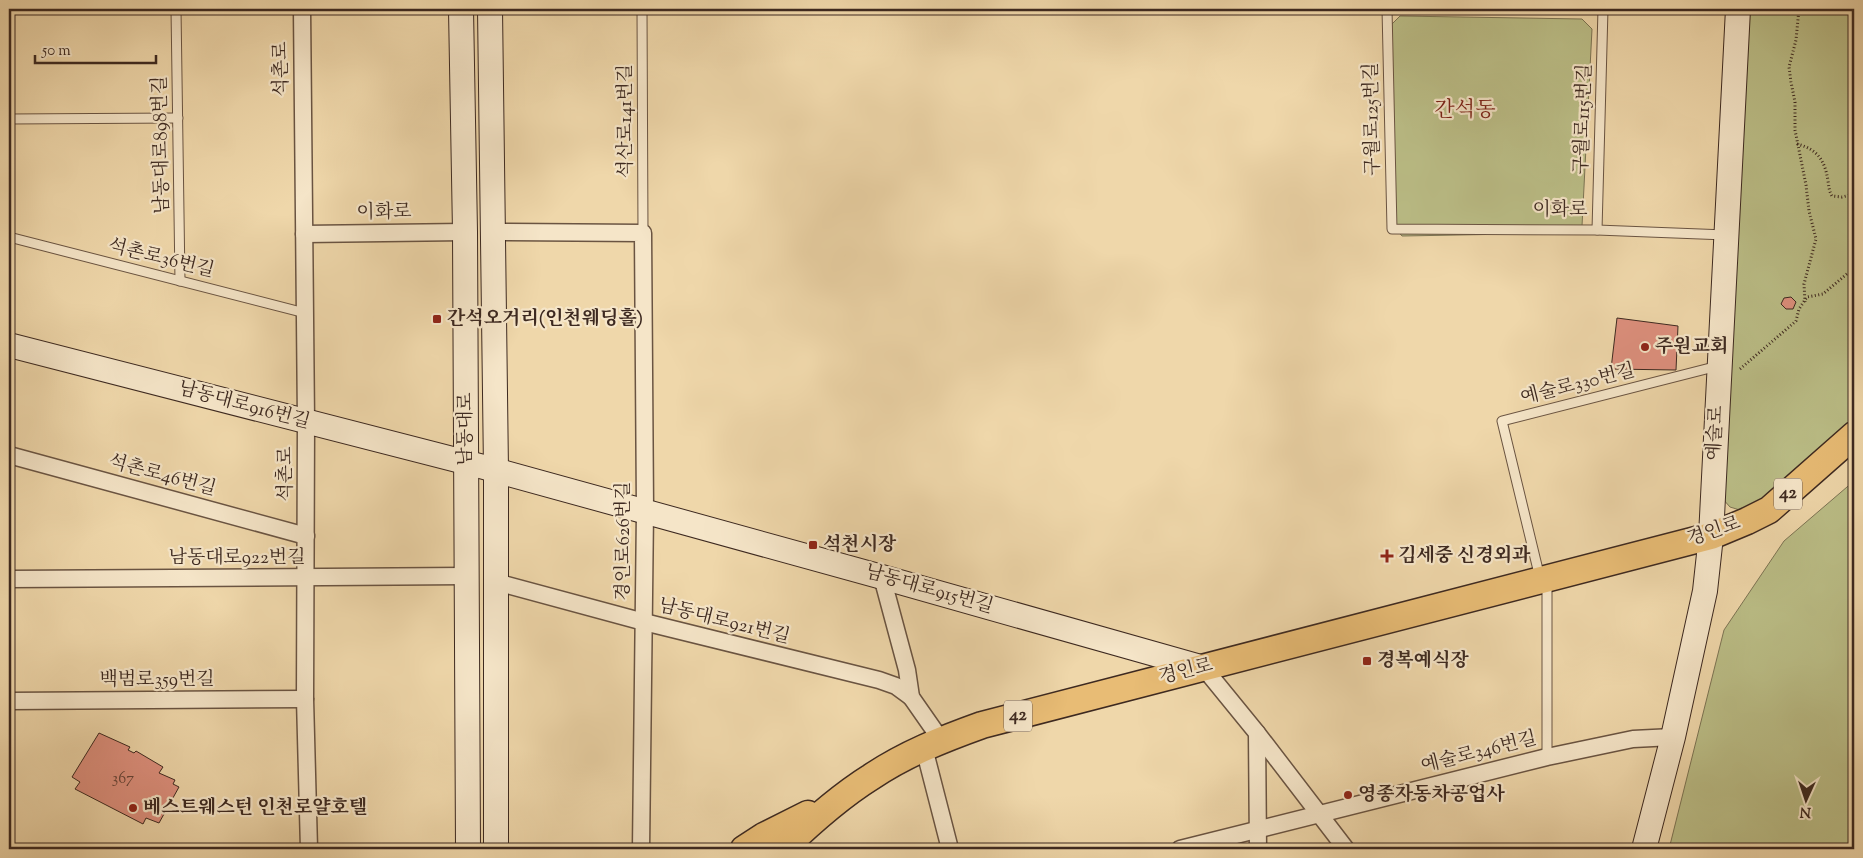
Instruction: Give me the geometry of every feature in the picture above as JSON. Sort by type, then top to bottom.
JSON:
[{"type":"main road","name":"남동대로","points":[[460,9],[465,232],[481,466],[466,576],[468,849]]},
{"type":"main road","points":[[490,9],[493,232],[481,466],[496,582],[496,849]]},
{"type":"main road","name":"예술로","points":[[1644,849],[1673,738],[1705,591],[1711,536],[1738,9]]},
{"type":"main road","name":"남동대로916번길","points":[[9,345],[481,466]]},
{"type":"main road","name":"경인로","points":[[783,849],[844,796],[871,776],[933,744],[982,725],[1711,536],[1747,522],[1769,510],[1854,435]]},
{"type":"main road","name":"남동대로915번길","points":[[481,466],[882,576],[1204,668]]},
{"type":"main road","name":"경인로","points":[[744,849],[764,836],[844,796]]},
{"type":"main road","name":"경인로","points":[[805,849],[844,796]]},
{"type":"street","name":"석촌로","points":[[302,9],[306,422],[305,699],[309,849]]},
{"type":"street","name":"이화로","points":[[304,234],[465,232]]},
{"type":"street","points":[[493,232],[643,233]]},
{"type":"street","name":"경인로626번길","points":[[641,849],[645,511],[643,233]]},
{"type":"street","name":"석촌로46번길","points":[[9,454],[306,536]]},
{"type":"street","name":"남동대로922번길","points":[[9,579],[466,576]]},
{"type":"street","points":[[882,576],[907,670],[912,697],[933,744],[950,849]]},
{"type":"street","name":"남동대로921번길","points":[[496,582],[644,622],[878,680],[896,686],[912,697]]},
{"type":"street","points":[[1204,668],[1257,733],[1346,849]]},
{"type":"street","name":"백범로359번길","points":[[9,701],[305,699]]},
{"type":"street","points":[[1257,733],[1258,849]]},
{"type":"street","name":"예술로346번길","points":[[1180,849],[1547,757],[1633,739],[1673,738]]},
{"type":"lane","name":"남동대로898번길","points":[[176,9],[180,281]]},
{"type":"lane","name":"석산로141번길","points":[[642,9],[643,233]]},
{"type":"lane","name":"구월로125번길","points":[[1387,9],[1392,230]]},
{"type":"lane","name":"구월로115번길","points":[[1597,230],[1603,9]]},
{"type":"lane","points":[[1693,9],[1738,9]]},
{"type":"lane","points":[[9,120],[178,118]]},
{"type":"lane","name":"이화로","points":[[1392,230],[1597,230],[1727,235]]},
{"type":"lane","name":"석촌로36번길","points":[[9,237],[305,313]]},
{"type":"lane","name":"예술로330번길","points":[[1544,580],[1502,421],[1719,376]]},
{"type":"lane","points":[[1544,580],[1547,757]]},
{"type":"path","points":[[1799,9],[1796,40],[1789,68],[1790,82],[1795,102],[1794,130],[1816,239],[1804,284],[1804,302]]},
{"type":"path","points":[[1797,144],[1810,148],[1822,160],[1832,196],[1842,197],[1854,194]]},
{"type":"path","points":[[1719,376],[1796,321],[1799,309],[1807,298],[1824,294],[1854,268]]},
{"type":"green space","points":[[1738,9],[1854,9],[1854,431],[1769,510],[1743,511],[1730,507],[1722,498]]},
{"type":"green space","points":[[1400,16],[1582,19],[1592,29],[1582,226],[1573,233],[1402,236],[1393,226],[1390,26]]},
{"type":"green space","points":[[1854,481],[1854,849],[1669,849],[1724,630],[1784,541]]},
{"type":"building","points":[[1791,297],[1796,302],[1793,309],[1786,309],[1781,304],[1784,298]]},
{"type":"building","name":"주원교회","points":[[1617,318],[1678,326],[1676,370],[1611,369]]},
{"type":"building","points":[[9,596],[11,596],[10,643],[9,643]]},
{"type":"building","name":"베스트웨스턴 인천로얄호텔","points":[[99,733],[130,747],[128,750],[134,753],[136,751],[163,767],[159,773],[175,780],[173,784],[179,787],[159,823],[146,818],[143,824],[75,789],[80,782],[72,777]]},
{"type":"place","name":"간석오거리(인천웨딩홀)","points":[[437,319]]},
{"type":"place","name":"주원교회","points":[[1645,347]]},
{"type":"place","name":"석천시장","points":[[813,545]]},
{"type":"place","name":"김세중 신경외과","points":[[1387,556]]},
{"type":"place","name":"경복예식장","points":[[1367,661]]},
{"type":"place","name":"영종자동차공업사","points":[[1348,795]]},
{"type":"place","name":"베스트웨스턴 인천로얄호텔","points":[[133,808]]},
{"type":"district","name":"간석동","points":[[1465,111]]}]
